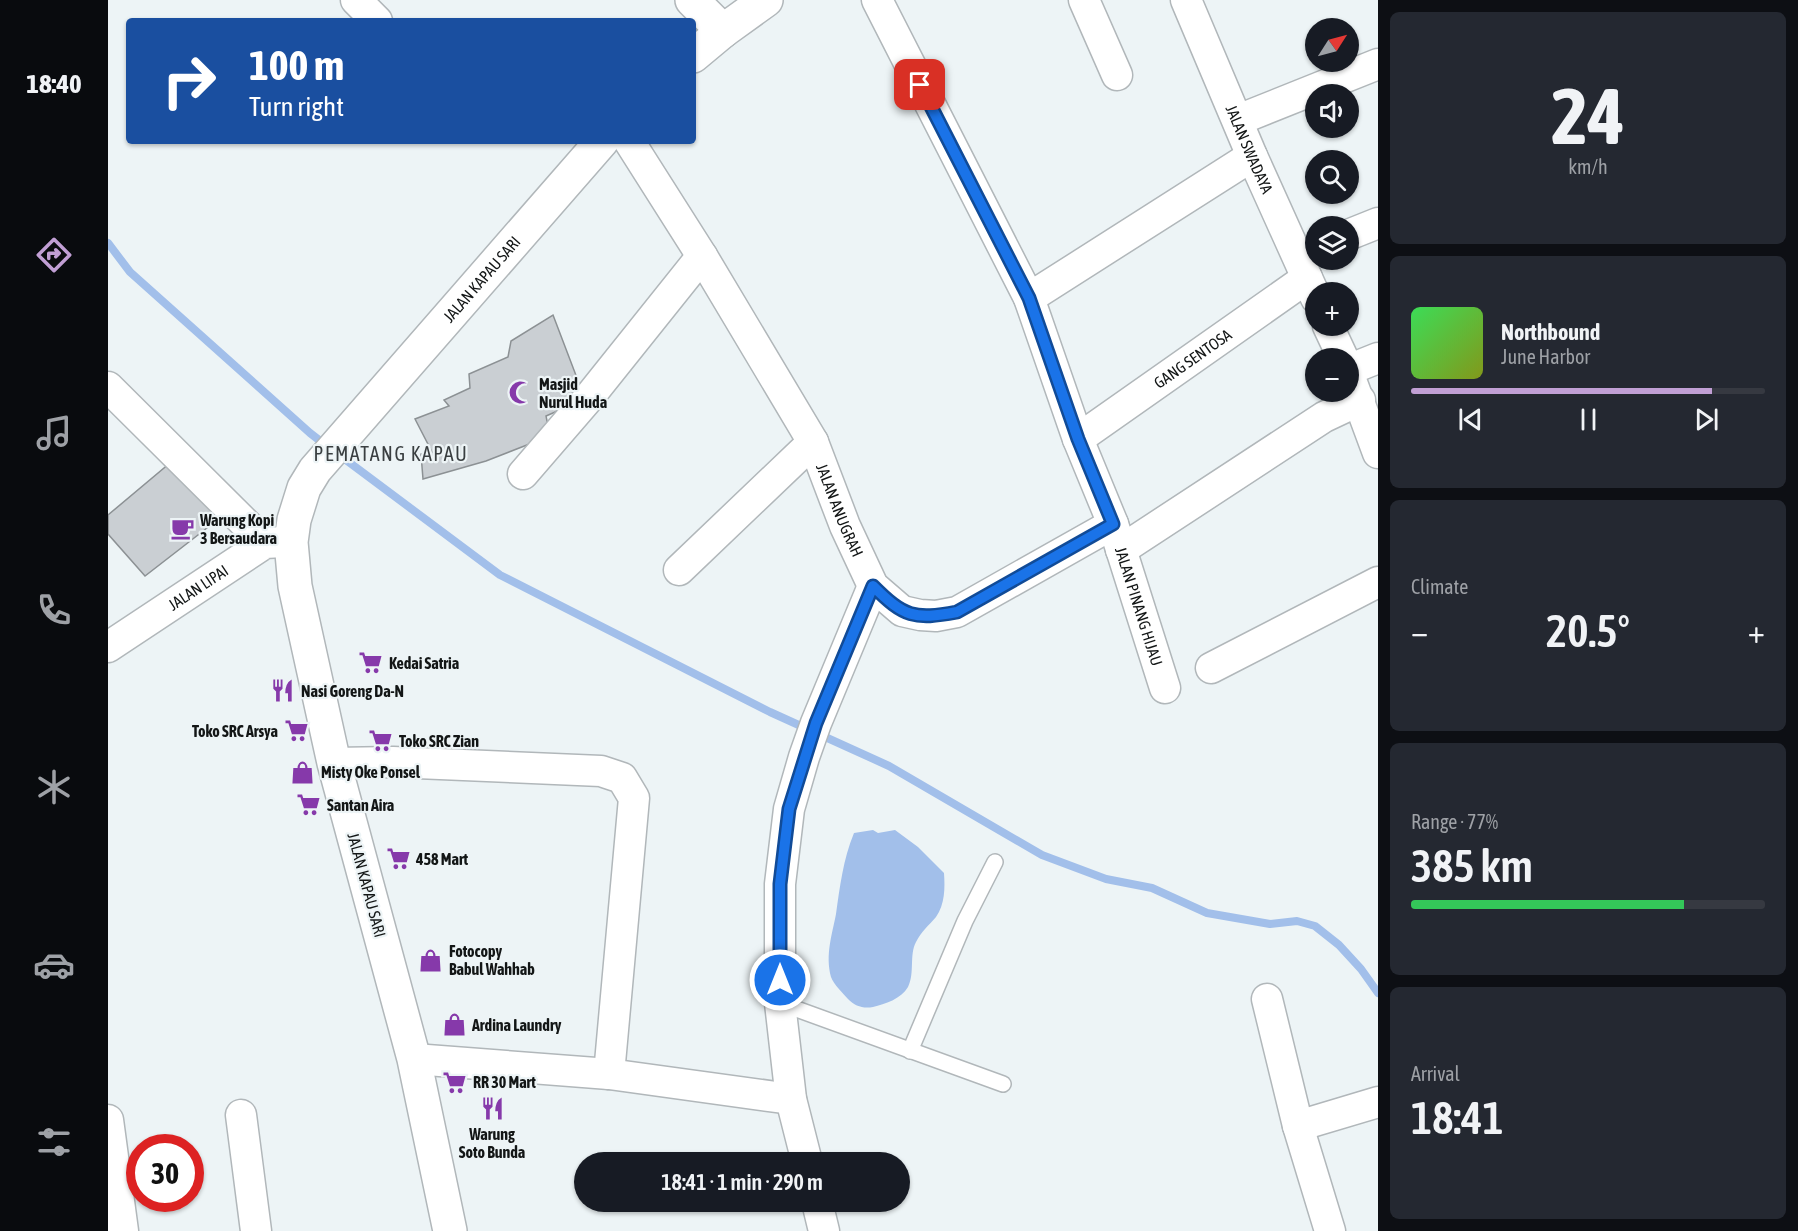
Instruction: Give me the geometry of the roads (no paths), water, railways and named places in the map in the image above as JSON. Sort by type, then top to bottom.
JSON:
[{"type":"main road","points":[[693,0],[723,31]]},
{"type":"main road","points":[[696,54],[766,0]]},
{"type":"main road","name":"JALAN KAPAU SARI","points":[[450,1231],[414,1059],[334,763],[295,586],[278,542],[315,470],[599,144]]},
{"type":"street","points":[[356,0],[374,18]]},
{"type":"street","name":"JALAN PINANG HIJAU","points":[[877,0],[1029,298],[1078,439],[1117,537],[1165,688]]},
{"type":"street","points":[[1084,0],[1117,75]]},
{"type":"street","name":"JALAN SWADAYA","points":[[1186,0],[1252,156],[1305,262]]},
{"type":"street","points":[[1238,120],[1378,64]]},
{"type":"street","name":"JALAN ANUGRAH","points":[[631,144],[702,256],[813,442],[845,526],[873,586]]},
{"type":"street","points":[[1029,298],[1252,156]]},
{"type":"street","points":[[1359,231],[1378,223]]},
{"type":"street","points":[[522,474],[586,401],[702,256]]},
{"type":"street","name":"GANG SENTOSA","points":[[1078,439],[1309,270]]},
{"type":"street","points":[[1359,366],[1378,358]]},
{"type":"street","points":[[108,387],[278,542]]},
{"type":"street","points":[[804,1152],[791,1099],[780,1003],[780,884],[789,809],[816,723],[873,586],[902,612],[936,616],[957,612],[1117,537],[1324,417],[1360,400],[1378,453]]},
{"type":"street","points":[[679,570],[813,442]]},
{"type":"street","name":"JALAN LIPAI","points":[[108,647],[278,542]]},
{"type":"street","points":[[1211,668],[1378,582]]},
{"type":"street","points":[[334,763],[393,762],[589,770],[601,771],[622,778],[634,798],[609,1074]]},
{"type":"street","points":[[1267,999],[1298,1126],[1330,1231]]},
{"type":"street","points":[[414,1059],[609,1074],[791,1099]]},
{"type":"street","points":[[1298,1126],[1378,1102]]},
{"type":"street","points":[[241,1115],[256,1231]]},
{"type":"street","points":[[108,1120],[123,1231]]},
{"type":"street","points":[[819,1212],[824,1231]]},
{"type":"lane","points":[[910,1051],[965,921],[994,862]]},
{"type":"lane","points":[[780,1003],[1003,1084]]},
{"type":"water","points":[[873,830],[878,833],[895,830],[918,847],[944,873],[944,890],[939,912],[920,935],[914,947],[908,987],[892,1000],[866,1008],[851,1001],[834,983],[829,969],[829,953],[842,873],[850,843],[854,833]]},
{"type":"waterway","points":[[108,243],[130,272],[328,447]]},
{"type":"waterway","points":[[338,454],[500,575],[770,712],[889,766],[1042,855],[1106,879],[1152,888],[1207,913],[1270,924],[1297,921],[1315,926],[1339,945],[1361,969],[1378,993]]},
{"type":"place","name":"Masjid Nurul Huda","points":[[521,393]]},
{"type":"place","name":"Warung Kopi 3 Bersaudara","points":[[182,529]]},
{"type":"place","name":"Kedai Satria","points":[[371,663]]},
{"type":"place","name":"Nasi Goreng Da-N","points":[[283,691]]},
{"type":"place","name":"Toko SRC Arsya","points":[[296,731]]},
{"type":"place","name":"Toko SRC Zian","points":[[381,741]]},
{"type":"place","name":"Misty Oke Ponsel","points":[[303,772]]},
{"type":"place","name":"Santan Aira","points":[[309,805]]},
{"type":"place","name":"458 Mart","points":[[398,859]]},
{"type":"place","name":"Fotocopy Babul Wahhab","points":[[431,960]]},
{"type":"place","name":"Ardina Laundry","points":[[454,1025]]},
{"type":"place","name":"RR 30 Mart","points":[[455,1082]]},
{"type":"place","name":"Warung Soto Bunda","points":[[492,1109]]},
{"type":"district","name":"PEMATANG KAPAU","points":[[391,453]]}]
